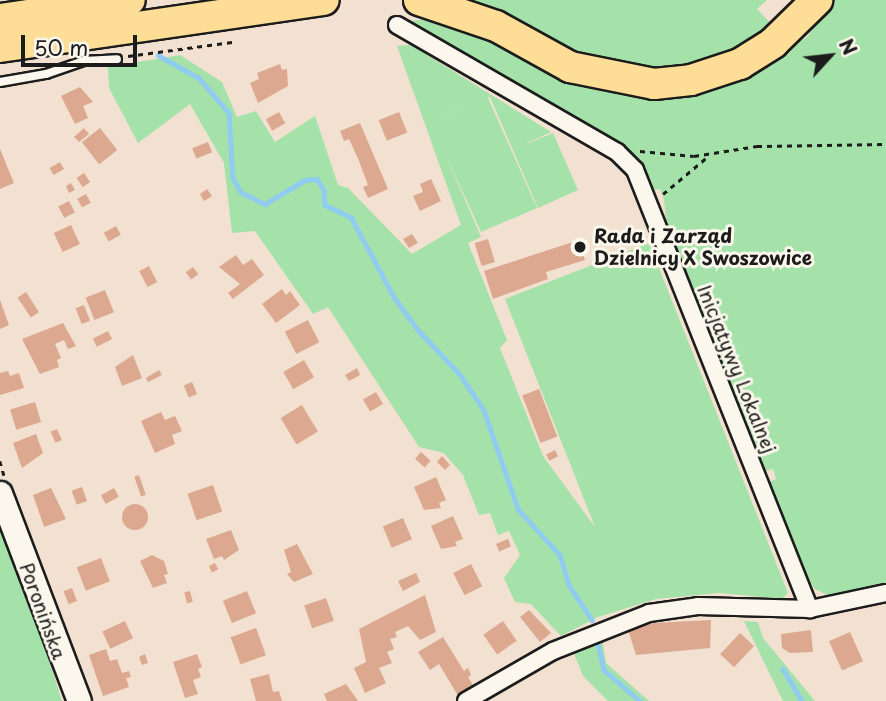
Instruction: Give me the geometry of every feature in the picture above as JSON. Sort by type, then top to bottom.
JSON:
[{"type":"highway","points":[[0,19],[130,0]]},
{"type":"highway","points":[[0,47],[324,0]]},
{"type":"highway","points":[[419,0],[496,26],[570,68],[654,84],[691,80],[740,64],[808,10]]},
{"type":"street","name":"Inicjatywy Lokalnej","points":[[397,25],[430,40],[624,158],[635,170],[810,609]]},
{"type":"street","name":"Poronińska","points":[[0,493],[75,697]]},
{"type":"street","points":[[466,701],[576,640],[649,613],[698,606],[810,609],[886,593]]},
{"type":"lane","points":[[0,82],[46,75],[83,61],[117,59]]},
{"type":"path","points":[[117,59],[153,51],[232,42]]},
{"type":"path","points":[[624,158],[641,151],[708,156],[757,146],[886,144]]},
{"type":"path","points":[[650,206],[708,156]]},
{"type":"green space","points":[[463,0],[767,0],[757,9],[776,29],[760,42],[694,70],[605,69]]},
{"type":"green space","points":[[831,0],[886,0],[886,583],[836,599],[815,589],[805,574],[769,482],[776,479],[773,469],[764,471],[667,229],[660,189],[651,190],[640,161],[406,21],[444,18],[474,29],[583,87],[621,95],[656,97],[727,85],[758,71],[808,36]]},
{"type":"green space","points":[[411,45],[551,132],[519,147],[553,133],[578,190],[538,208],[490,97],[431,121],[488,98],[537,208],[481,232],[444,151],[481,237],[468,243],[507,340],[500,348],[543,456],[595,527],[505,299],[649,243],[788,593],[782,599],[719,593],[656,599],[598,617],[561,636],[531,604],[515,602],[504,578],[520,555],[509,531],[498,535],[490,513],[479,515],[463,475],[444,453],[419,447],[328,307],[313,314],[255,231],[232,233],[224,163],[190,104],[138,143],[109,88],[108,67],[180,55],[222,82],[237,117],[256,111],[275,142],[315,116],[338,185],[348,188],[412,254],[461,225],[397,46]]},
{"type":"green space","points":[[0,522],[46,651],[62,701],[0,701]]},
{"type":"green space","points":[[744,621],[758,622],[763,638],[815,701],[783,701]]},
{"type":"green space","points":[[602,638],[606,663],[649,701],[608,701],[583,676],[573,651]]},
{"type":"building","points":[[280,64],[282,70],[287,69],[288,86],[258,103],[250,83],[259,79],[257,73]]},
{"type":"building","points":[[80,87],[93,102],[83,106],[88,118],[75,124],[61,96]]},
{"type":"building","points":[[279,112],[285,123],[272,131],[266,119]]},
{"type":"building","points":[[399,112],[407,132],[387,141],[379,120]]},
{"type":"building","points":[[360,123],[388,189],[368,198],[363,187],[368,185],[359,161],[349,139],[344,141],[340,131]]},
{"type":"building","points":[[84,128],[89,134],[79,142],[74,137]]},
{"type":"building","points":[[100,128],[117,150],[99,164],[82,142]]},
{"type":"building","points":[[208,142],[212,152],[196,159],[192,148]]},
{"type":"building","points":[[0,149],[14,183],[0,189]]},
{"type":"building","points":[[60,162],[64,169],[54,175],[50,168]]},
{"type":"building","points":[[84,173],[90,182],[83,187],[77,178]]},
{"type":"building","points":[[431,179],[441,201],[420,211],[413,196],[423,192],[420,184]]},
{"type":"building","points":[[71,183],[75,190],[69,193],[66,186]]},
{"type":"building","points":[[207,189],[212,196],[204,201],[200,194]]},
{"type":"building","points":[[86,194],[91,203],[82,208],[77,199]]},
{"type":"building","points":[[69,201],[75,213],[64,218],[58,206]]},
{"type":"building","points":[[71,225],[80,244],[63,252],[54,233]]},
{"type":"building","points":[[116,226],[121,235],[109,242],[104,233]]},
{"type":"building","points":[[412,234],[418,243],[409,248],[403,239]]},
{"type":"building","points":[[488,239],[495,262],[482,266],[475,243]]},
{"type":"building","points":[[579,240],[585,260],[546,272],[548,279],[493,299],[484,271]]},
{"type":"building","points":[[236,255],[243,265],[252,259],[264,275],[233,299],[228,293],[240,284],[219,267]]},
{"type":"building","points":[[149,266],[157,282],[147,287],[139,271]]},
{"type":"building","points":[[193,267],[198,274],[191,280],[186,272]]},
{"type":"building","points":[[282,289],[286,295],[290,291],[300,305],[276,323],[262,304]]},
{"type":"building","points":[[105,290],[114,312],[95,320],[86,298]]},
{"type":"building","points":[[26,292],[39,312],[31,318],[18,297]]},
{"type":"building","points":[[0,300],[9,325],[0,329]]},
{"type":"building","points":[[84,305],[90,321],[82,324],[76,308]]},
{"type":"building","points":[[308,320],[319,342],[296,354],[285,332]]},
{"type":"building","points":[[63,323],[76,346],[68,349],[64,340],[55,344],[61,358],[57,360],[59,367],[40,374],[22,339]]},
{"type":"building","points":[[108,331],[112,339],[97,347],[93,339]]},
{"type":"building","points":[[133,355],[142,378],[122,386],[115,367]]},
{"type":"building","points":[[304,360],[314,377],[293,389],[283,372]]},
{"type":"building","points":[[357,368],[360,375],[349,381],[345,375]]},
{"type":"building","points":[[159,370],[162,375],[148,382],[146,378]]},
{"type":"building","points":[[8,371],[10,376],[19,373],[24,388],[0,395],[0,373]]},
{"type":"building","points":[[192,382],[197,394],[189,397],[184,386]]},
{"type":"building","points":[[539,389],[557,437],[540,443],[522,395]]},
{"type":"building","points":[[376,392],[383,404],[370,412],[363,400]]},
{"type":"building","points":[[35,402],[41,422],[16,430],[10,410]]},
{"type":"building","points":[[302,405],[318,432],[297,444],[281,418]]},
{"type":"building","points":[[161,412],[165,420],[175,416],[182,431],[172,435],[175,444],[155,453],[141,421]]},
{"type":"building","points":[[57,429],[62,440],[55,443],[51,432]]},
{"type":"building","points":[[36,434],[43,453],[22,468],[13,443]]},
{"type":"building","points":[[555,450],[558,456],[549,461],[546,455]]},
{"type":"building","points":[[421,452],[431,461],[425,467],[415,459]]},
{"type":"building","points":[[442,456],[450,465],[445,470],[437,462]]},
{"type":"building","points":[[139,475],[146,495],[141,496],[134,477]]},
{"type":"building","points":[[436,477],[446,500],[439,503],[441,508],[424,510],[414,487]]},
{"type":"building","points":[[213,485],[222,511],[197,520],[187,494]]},
{"type":"building","points":[[82,487],[87,501],[77,505],[72,491]]},
{"type":"building","points":[[51,488],[66,519],[44,527],[33,495]]},
{"type":"building","points":[[114,488],[119,497],[106,504],[101,495]]},
{"type":"building","points":[[135,504],[144,508],[148,517],[144,526],[135,530],[126,526],[122,517],[126,508]]},
{"type":"building","points":[[453,516],[463,539],[455,542],[457,546],[441,549],[431,526]]},
{"type":"building","points":[[403,518],[412,539],[392,548],[383,527]]},
{"type":"building","points":[[231,530],[239,550],[224,560],[222,556],[214,559],[206,539]]},
{"type":"building","points":[[508,539],[511,546],[499,551],[496,544]]},
{"type":"building","points":[[297,544],[313,574],[294,582],[287,574],[291,572],[284,550]]},
{"type":"building","points":[[152,555],[164,561],[168,574],[164,575],[167,583],[153,588],[140,561]]},
{"type":"building","points":[[101,558],[110,581],[86,591],[77,567]]},
{"type":"building","points":[[215,563],[218,569],[212,572],[209,566]]},
{"type":"building","points":[[471,564],[482,586],[465,595],[453,573]]},
{"type":"building","points":[[416,573],[420,582],[403,591],[398,581]]},
{"type":"building","points":[[72,588],[77,601],[69,604],[64,591]]},
{"type":"building","points":[[190,591],[193,602],[187,603],[184,593]]},
{"type":"building","points":[[247,591],[256,613],[232,623],[223,601]]},
{"type":"building","points":[[425,595],[436,632],[420,640],[408,626],[395,632],[397,637],[390,639],[394,649],[387,652],[392,663],[379,668],[386,683],[365,693],[354,668],[366,662],[359,629]]},
{"type":"building","points":[[326,598],[334,621],[312,628],[304,605]]},
{"type":"building","points":[[529,610],[551,633],[540,642],[520,617]]},
{"type":"building","points":[[711,620],[710,648],[636,655],[628,630],[654,623]]},
{"type":"building","points":[[125,621],[133,638],[110,649],[102,632]]},
{"type":"building","points":[[503,621],[517,641],[497,654],[483,635]]},
{"type":"building","points":[[256,628],[266,655],[241,664],[231,637]]},
{"type":"building","points":[[811,630],[813,652],[790,653],[782,648],[781,634]]},
{"type":"building","points":[[850,632],[863,661],[842,671],[829,641]]},
{"type":"building","points":[[740,633],[754,646],[734,667],[720,654]]},
{"type":"building","points":[[443,637],[464,671],[468,668],[471,675],[468,677],[473,685],[457,694],[439,664],[430,670],[418,652]]},
{"type":"building","points":[[106,649],[110,661],[117,659],[122,673],[129,671],[131,677],[126,678],[129,687],[103,696],[89,655]]},
{"type":"building","points":[[145,654],[148,663],[142,665],[139,657]]},
{"type":"building","points":[[197,654],[202,667],[198,669],[201,677],[193,680],[198,694],[185,698],[173,662]]},
{"type":"building","points":[[269,674],[273,692],[279,691],[282,701],[256,701],[250,679]]},
{"type":"building","points":[[346,684],[358,701],[327,701],[324,694]]},
{"type":"waterway","points":[[158,55],[199,78],[229,113],[233,178],[241,192],[265,204],[305,180],[317,179],[324,190],[325,205],[351,217],[394,297],[419,331],[459,373],[484,410],[518,509],[560,555],[569,585],[592,620]]},
{"type":"waterway","points":[[597,639],[604,670],[640,701]]},
{"type":"waterway","points":[[783,669],[802,701]]},
{"type":"place","name":"Rada i Zarząd Dzielnicy X Swoszowice","points":[[580,247]]}]
